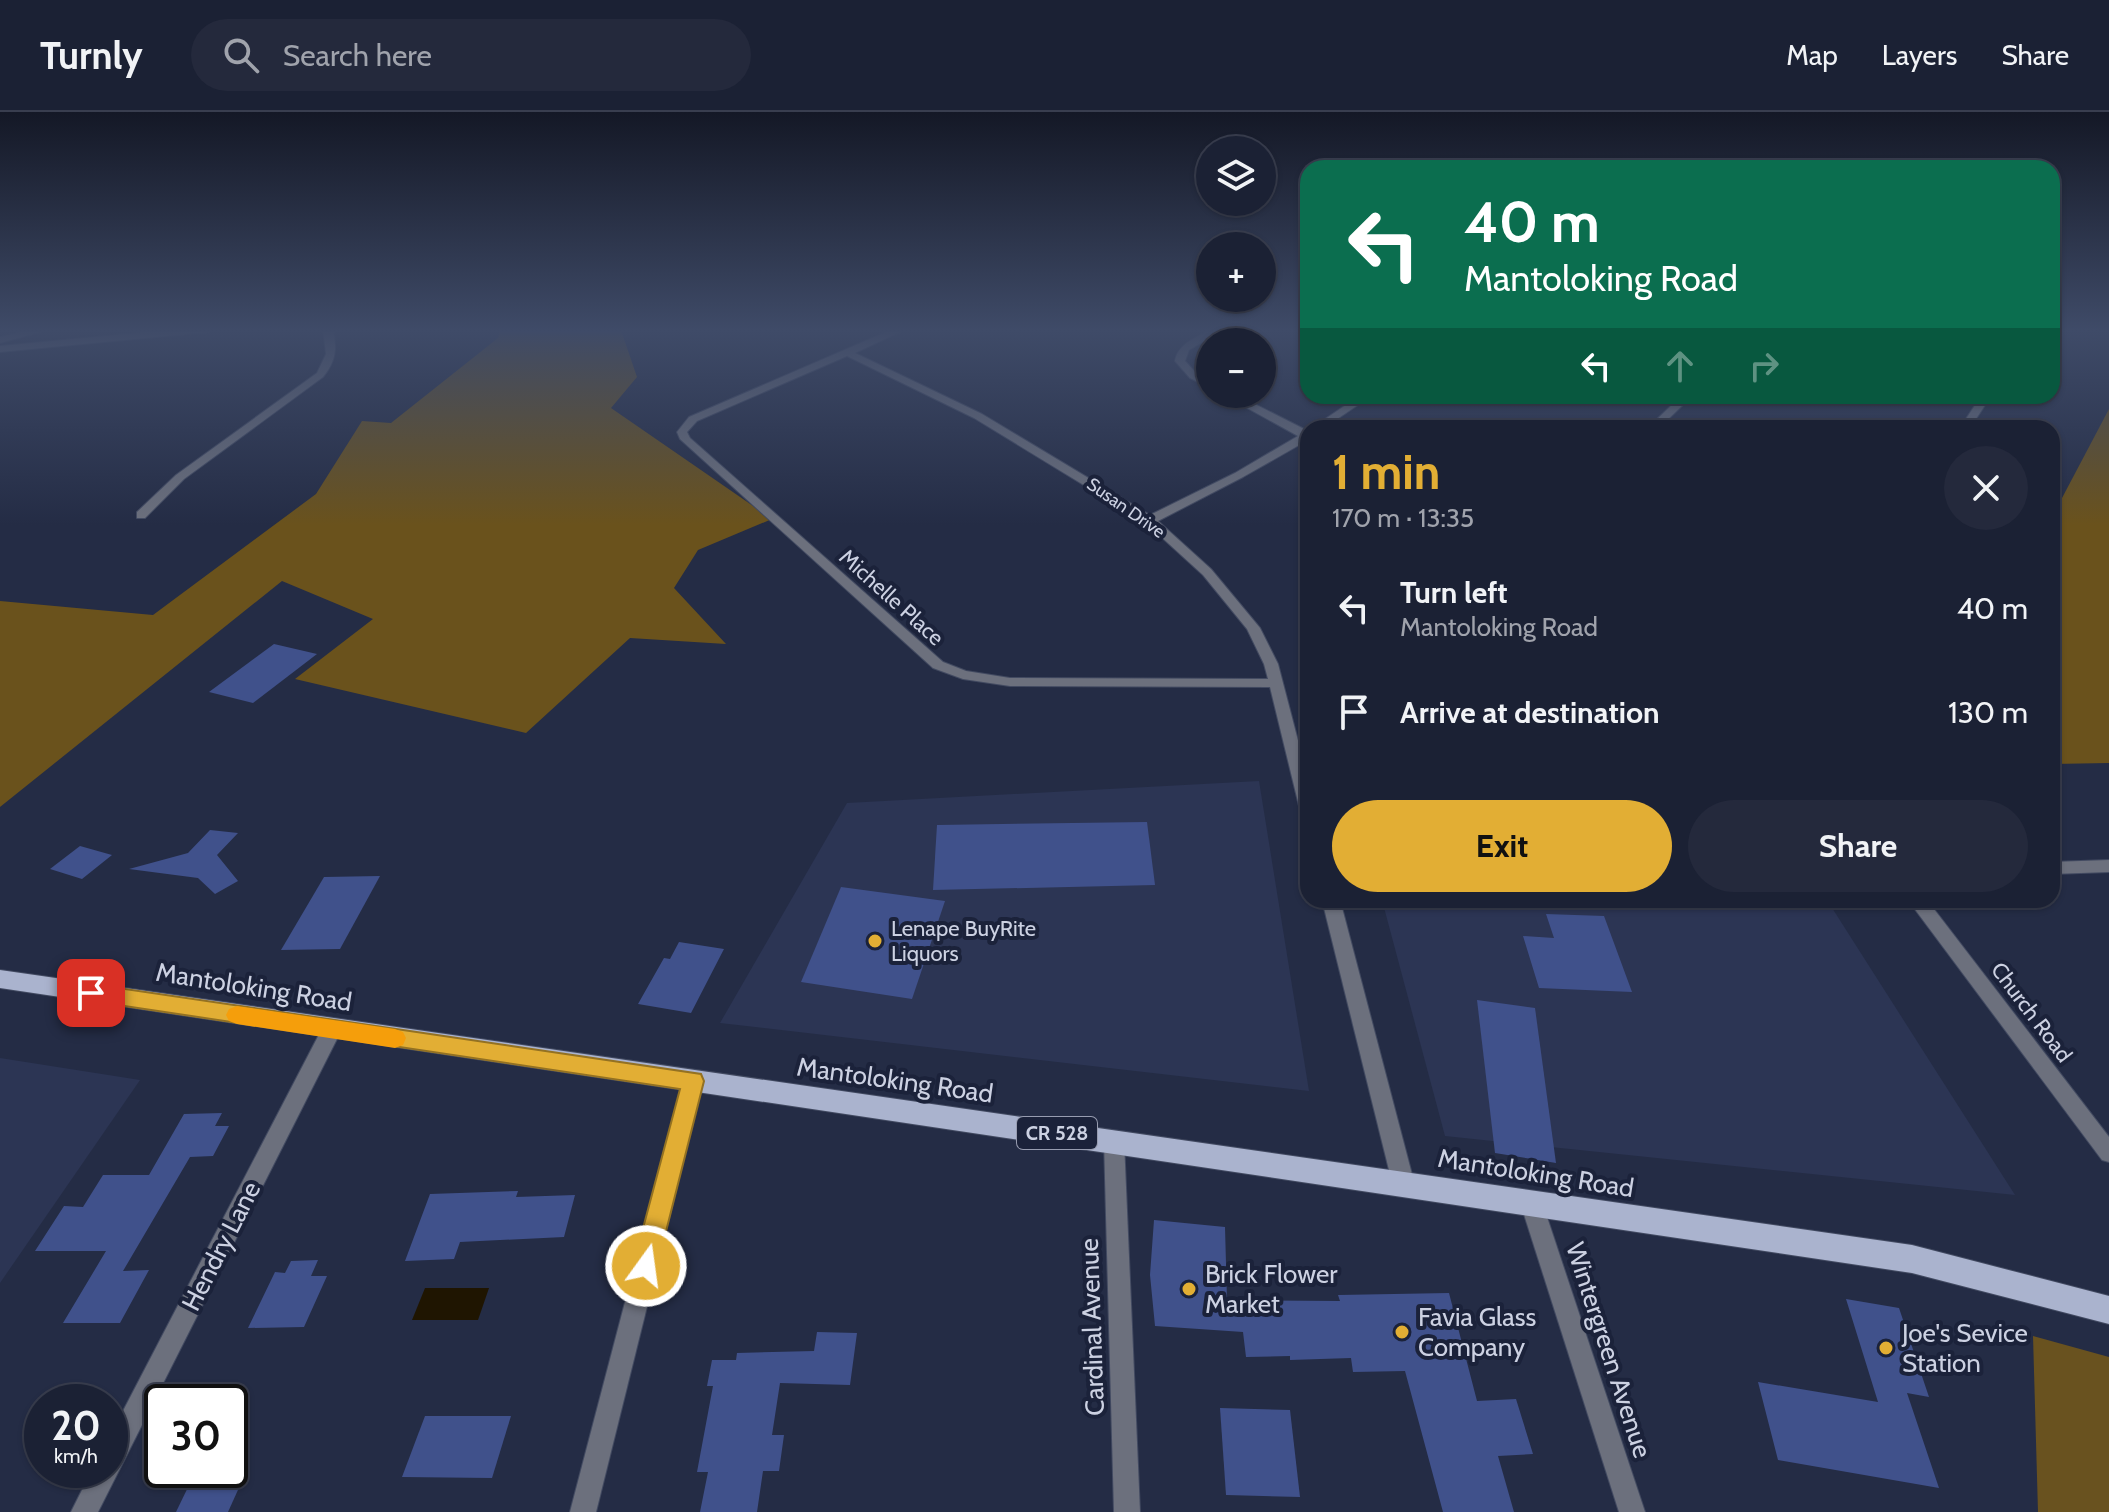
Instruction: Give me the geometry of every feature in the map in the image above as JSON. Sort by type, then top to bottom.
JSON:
[{"type":"main road","name":"Mantoloking Road","points":[[0,979],[1403,1182],[1532,1205],[1912,1259],[2109,1310]]},
{"type":"street","points":[[141,515],[180,477],[293,394]]},
{"type":"street","name":"Michelle Place","points":[[748,394],[693,419],[682,432],[685,439],[938,665],[963,675],[1010,682],[1276,683]]},
{"type":"street","name":"Susan Drive","points":[[933,394],[978,416],[1150,520],[1207,572],[1253,628],[1271,664],[1300,778]]},
{"type":"street","points":[[1329,420],[1354,404]]},
{"type":"street","points":[[1662,420],[1678,404]]},
{"type":"street","points":[[1254,408],[1300,431]]},
{"type":"street","points":[[1150,520],[1239,475],[1300,439]]},
{"type":"street","points":[[2060,868],[2109,866]]},
{"type":"street","points":[[1333,908],[1403,1182]]},
{"type":"street","name":"Church Road","points":[[1923,908],[2109,1153]]},
{"type":"street","name":"Hendry Lane","points":[[128,1427],[332,1029]]},
{"type":"street","points":[[583,1512],[693,1081]]},
{"type":"street","name":"Cardinal Avenue","points":[[1114,1141],[1127,1512]]},
{"type":"street","name":"Wintergreen Avenue","points":[[1532,1205],[1632,1512]]},
{"type":"street","points":[[84,1512],[97,1488]]},
{"type":"shaded area","points":[[427,394],[622,394],[611,408],[772,519],[698,550],[674,588],[726,644],[630,638],[526,733],[295,679],[373,619],[282,581],[0,807],[0,601],[153,615],[316,494],[362,421],[391,423]]},
{"type":"shaded area","points":[[2109,409],[2109,763],[2060,764],[2060,502]]},
{"type":"shaded area","points":[[1259,781],[1309,1091],[720,1023],[847,803]]},
{"type":"shaded area","points":[[1384,908],[1832,908],[2015,1195],[1445,1136]]},
{"type":"shaded area","points":[[0,1058],[140,1080],[0,1283]]},
{"type":"shaded area","points":[[425,1288],[489,1288],[478,1320],[412,1320]]},
{"type":"shaded area","points":[[2033,1336],[2109,1357],[2109,1512],[2038,1512]]},
{"type":"building","points":[[274,644],[317,654],[253,703],[209,692]]},
{"type":"building","points":[[1147,822],[1155,885],[933,890],[937,825]]},
{"type":"building","points":[[210,830],[238,833],[217,855],[238,881],[215,894],[198,878],[129,869],[188,853]]},
{"type":"building","points":[[80,846],[112,855],[82,879],[50,869]]},
{"type":"building","points":[[380,876],[340,949],[281,950],[324,877]]},
{"type":"building","name":"Lenape BuyRite Liquors","points":[[841,887],[945,901],[912,999],[801,982]]},
{"type":"building","points":[[1546,914],[1604,916],[1632,992],[1539,988],[1523,936],[1554,938]]},
{"type":"building","points":[[679,942],[724,949],[691,1013],[638,1004],[664,958],[670,959]]},
{"type":"building","points":[[1477,1000],[1535,1008],[1556,1163],[1495,1153]]},
{"type":"building","points":[[222,1113],[215,1126],[229,1126],[213,1156],[190,1157],[123,1271],[149,1270],[120,1323],[63,1323],[106,1251],[35,1251],[64,1206],[83,1207],[103,1175],[149,1175],[184,1114]]},
{"type":"building","points":[[518,1191],[516,1197],[575,1195],[564,1237],[460,1242],[454,1259],[405,1261],[430,1194]]},
{"type":"building","points":[[1154,1220],[1225,1227],[1227,1300],[1340,1301],[1338,1295],[1449,1293],[1477,1401],[1516,1399],[1533,1454],[1498,1456],[1514,1512],[1443,1512],[1405,1371],[1353,1372],[1351,1358],[1290,1360],[1290,1356],[1246,1357],[1243,1332],[1155,1326],[1150,1275]]},
{"type":"building","points":[[318,1260],[311,1276],[327,1276],[304,1327],[248,1328],[275,1272],[285,1273],[291,1261]]},
{"type":"building","points":[[1846,1299],[1899,1308],[1929,1397],[1907,1393],[1939,1488],[1778,1460],[1758,1382],[1878,1402]]},
{"type":"building","points":[[817,1332],[857,1333],[850,1385],[780,1383],[772,1435],[784,1435],[779,1471],[763,1471],[757,1512],[700,1512],[708,1472],[697,1472],[713,1386],[707,1386],[712,1360],[736,1360],[737,1353],[814,1351]]},
{"type":"building","points":[[1220,1408],[1290,1410],[1300,1497],[1226,1495]]},
{"type":"building","points":[[425,1416],[511,1416],[492,1478],[402,1477]]},
{"type":"building","points":[[188,1488],[239,1488],[228,1512],[176,1512]]},
{"type":"slow traffic","points":[[237,1015],[395,1038]]},
{"type":"place","name":"Lenape BuyRite Liquors","points":[[875,941]]},
{"type":"place","name":"Brick Flower Market","points":[[1189,1289]]},
{"type":"place","name":"Favia Glass Company","points":[[1402,1332]]},
{"type":"place","name":"Joe's Sevice Station","points":[[1886,1348]]},
{"type":"route","points":[[91,993],[693,1081],[646,1266]]}]
